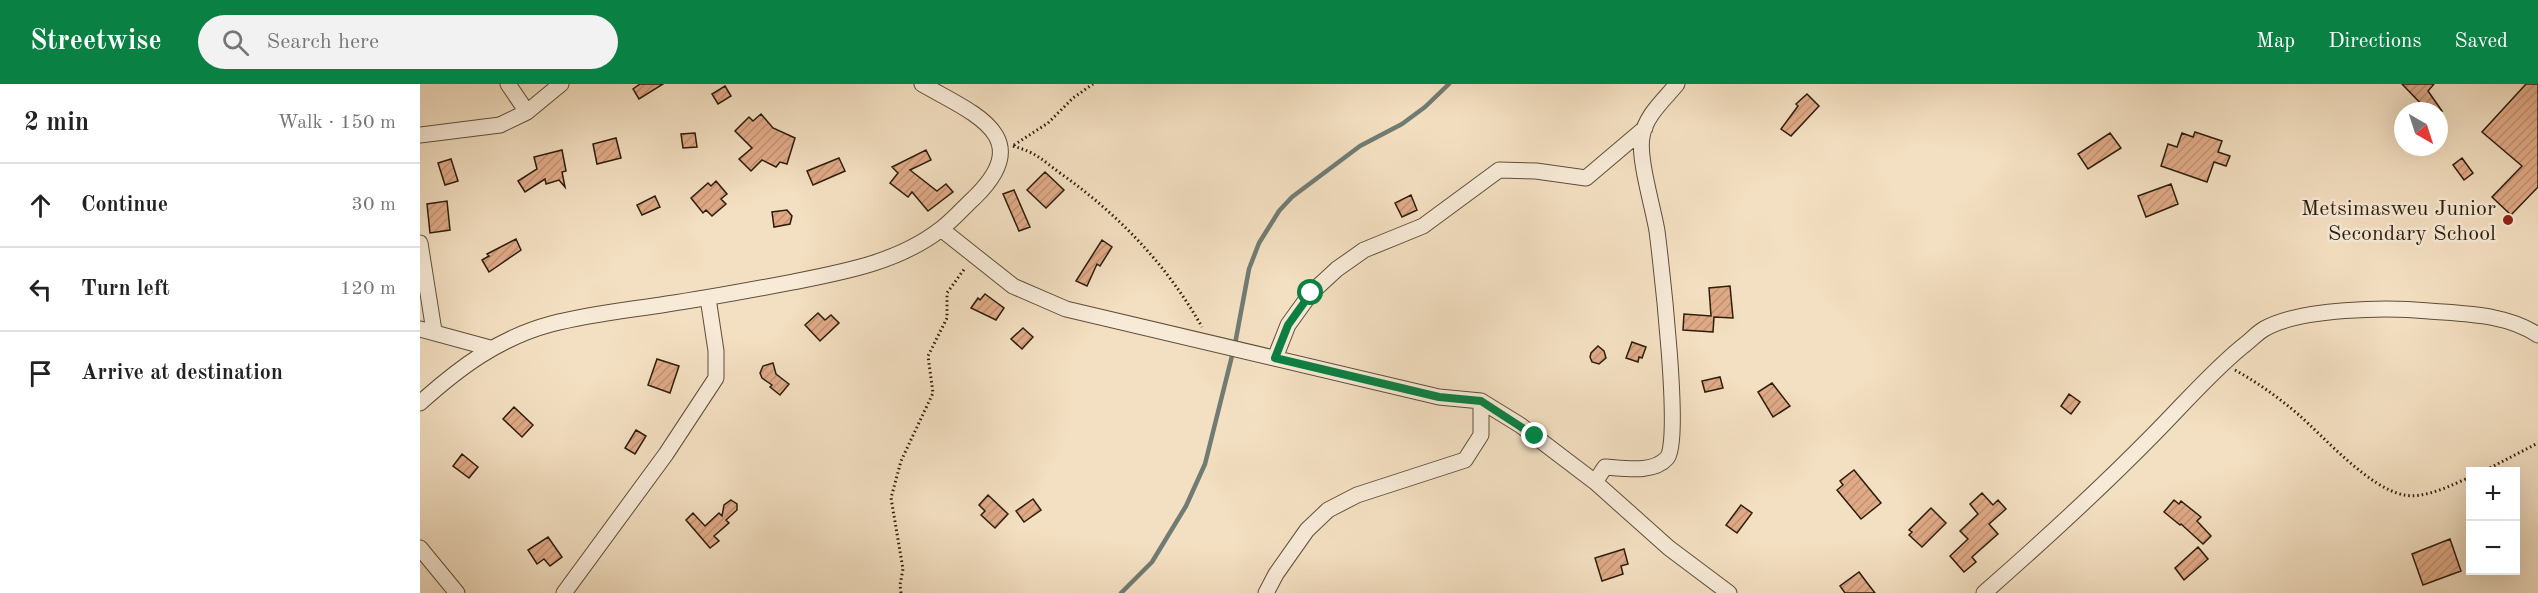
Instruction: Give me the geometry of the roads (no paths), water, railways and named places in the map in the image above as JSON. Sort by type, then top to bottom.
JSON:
[{"type":"street","points":[[508,84],[526,112]]},
{"type":"street","points":[[420,135],[500,125],[526,112],[561,84]]},
{"type":"street","points":[[420,403],[456,370],[490,348],[523,333],[551,324],[708,298],[864,267],[905,250],[941,229],[981,191],[998,169],[1007,149],[988,124],[922,84]]},
{"type":"street","points":[[1594,482],[1605,467],[1647,468],[1660,464],[1668,458],[1672,449],[1672,400],[1657,231],[1641,150],[1648,118],[1677,84]]},
{"type":"street","points":[[1269,356],[1311,293],[1337,269],[1364,250],[1423,226],[1499,170],[1536,171],[1587,178],[1644,128]]},
{"type":"street","points":[[941,229],[1012,286],[1066,309],[1439,397],[1481,401],[1521,424],[1594,482],[1669,548],[1729,593]]},
{"type":"street","points":[[420,243],[427,330],[490,348]]},
{"type":"street","points":[[564,593],[713,386],[717,371],[708,298]]},
{"type":"street","points":[[1984,593],[2071,516],[2223,363],[2264,329],[2291,318],[2364,310],[2421,310],[2488,316],[2523,325],[2538,335]]},
{"type":"street","points":[[1266,593],[1276,574],[1307,530],[1328,510],[1357,495],[1465,460],[1481,435],[1481,401]]},
{"type":"street","points":[[420,548],[457,593]]},
{"type":"waterway","points":[[1121,593],[1152,562],[1186,506],[1205,464],[1235,344],[1249,269],[1259,243],[1279,211],[1292,197],[1360,146],[1402,124],[1425,107],[1449,84]]},
{"type":"place","name":"Metsimasweu Junior Secondary School","points":[[2508,220]]}]
